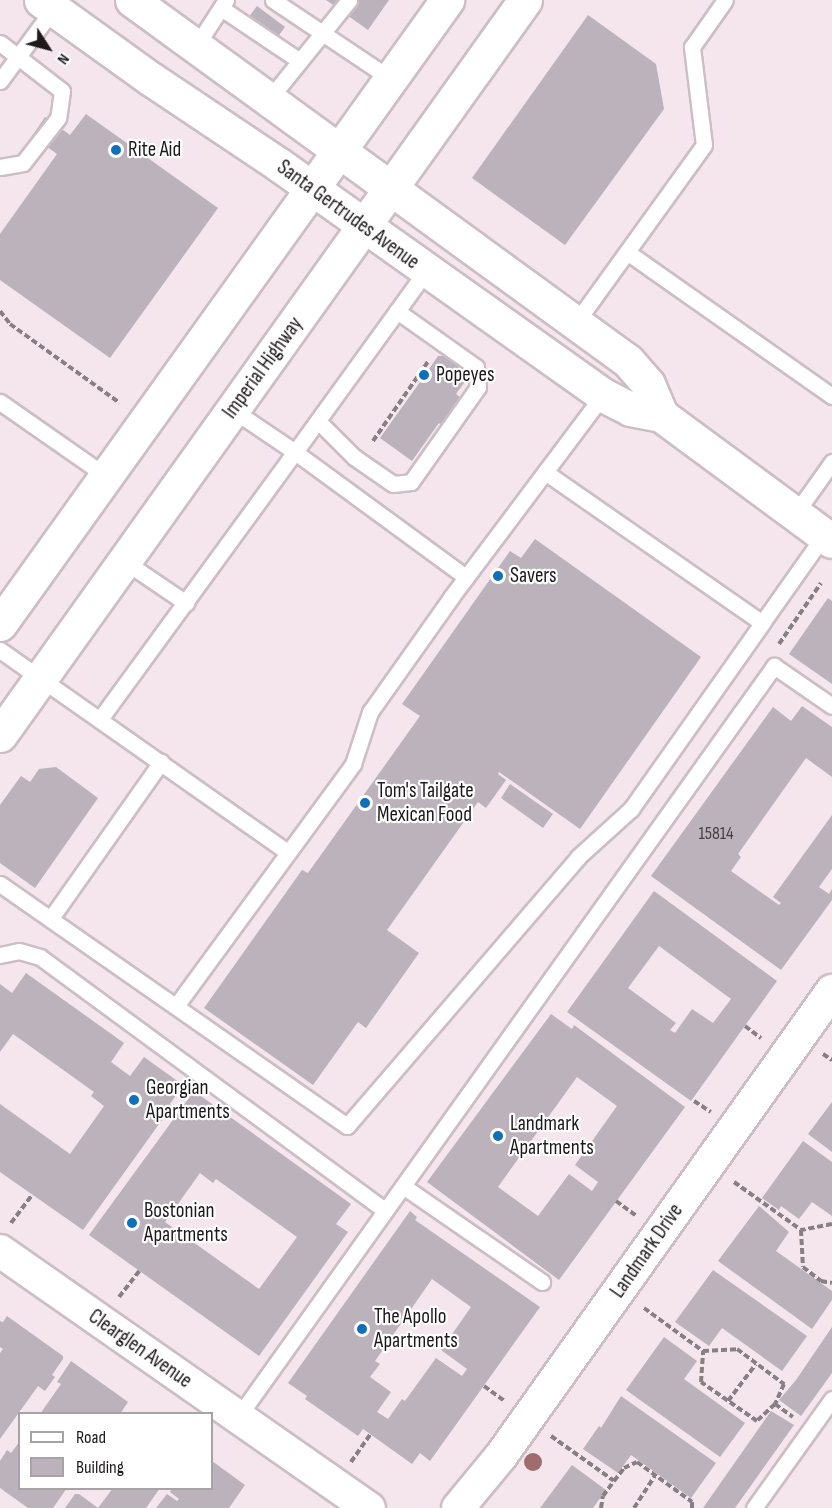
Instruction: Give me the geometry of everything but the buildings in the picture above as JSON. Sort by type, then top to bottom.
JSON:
[{"type":"main road","points":[[132,0],[577,321],[628,361],[648,384],[661,415]]},
{"type":"main road","points":[[0,624],[447,0]]},
{"type":"main road","name":"Imperial Highway","points":[[0,735],[525,0]]},
{"type":"main road","name":"Santa Gertrudes Avenue","points":[[47,4],[151,80],[312,188],[603,395],[630,409],[661,415],[828,538]]},
{"type":"street","name":"Landmark Drive","points":[[458,1508],[527,1419],[832,991]]},
{"type":"street","name":"Clearglen Avenue","points":[[3,1240],[238,1417],[369,1508]]},
{"type":"lane","points":[[270,98],[350,0]]},
{"type":"lane","points":[[577,321],[704,145],[692,47],[725,0]]},
{"type":"lane","points":[[282,2],[324,34],[391,79]]},
{"type":"lane","points":[[0,81],[17,57],[47,4]]},
{"type":"lane","points":[[196,46],[224,4],[300,61]]},
{"type":"lane","points":[[0,44],[62,91],[58,118],[23,164],[0,167]]},
{"type":"lane","points":[[627,252],[832,396]]},
{"type":"lane","points":[[100,719],[426,271]]},
{"type":"lane","points":[[318,421],[354,457],[393,484],[411,482],[478,387],[476,367],[397,311]]},
{"type":"lane","points":[[176,1006],[353,764],[370,712],[466,577],[603,395]]},
{"type":"lane","points":[[0,402],[106,476]]},
{"type":"lane","points":[[233,410],[295,452],[466,577]]},
{"type":"lane","points":[[795,514],[832,462]]},
{"type":"lane","points":[[545,472],[762,623]]},
{"type":"lane","points":[[0,884],[347,1126],[578,857],[631,809],[762,623],[828,538]]},
{"type":"lane","points":[[124,561],[186,603]]},
{"type":"lane","points":[[0,650],[287,852]]},
{"type":"lane","points":[[238,1417],[774,666],[832,705]]},
{"type":"lane","points":[[51,918],[160,762]]},
{"type":"lane","points":[[0,956],[19,951],[40,957],[385,1210]]},
{"type":"lane","points":[[403,1186],[542,1282]]},
{"type":"lane","points":[[754,1508],[832,1399]]},
{"type":"path","points":[[0,311],[10,324],[123,405]]},
{"type":"path","points":[[373,441],[435,352]]},
{"type":"path","points":[[774,666],[777,646],[821,583]]},
{"type":"path","points":[[709,1164],[801,1230],[832,1224]]},
{"type":"path","points":[[3,1240],[32,1195]]},
{"type":"path","points":[[801,1230],[803,1268],[821,1281],[832,1283]]},
{"type":"path","points":[[618,1291],[703,1351],[736,1350],[784,1384],[775,1404],[757,1421],[701,1382],[703,1351]]},
{"type":"path","points":[[728,1401],[756,1364]]},
{"type":"path","points":[[527,1419],[614,1481]]},
{"type":"path","points":[[601,1508],[603,1496],[624,1468],[637,1462],[692,1502],[692,1508]]},
{"type":"path","points":[[634,1508],[656,1476]]},
{"type":"place","name":"Rite Aid","points":[[116,150]]},
{"type":"place","name":"Popeyes","points":[[424,375]]},
{"type":"place","name":"Savers","points":[[498,576]]},
{"type":"place","name":"Tom's Tailgate Mexican Food","points":[[365,803]]},
{"type":"place","name":"Georgian Apartments","points":[[134,1100]]},
{"type":"place","name":"Landmark Apartments","points":[[498,1136]]},
{"type":"place","name":"Bostonian Apartments","points":[[132,1223]]},
{"type":"place","name":"The Apollo Apartments","points":[[362,1329]]}]
